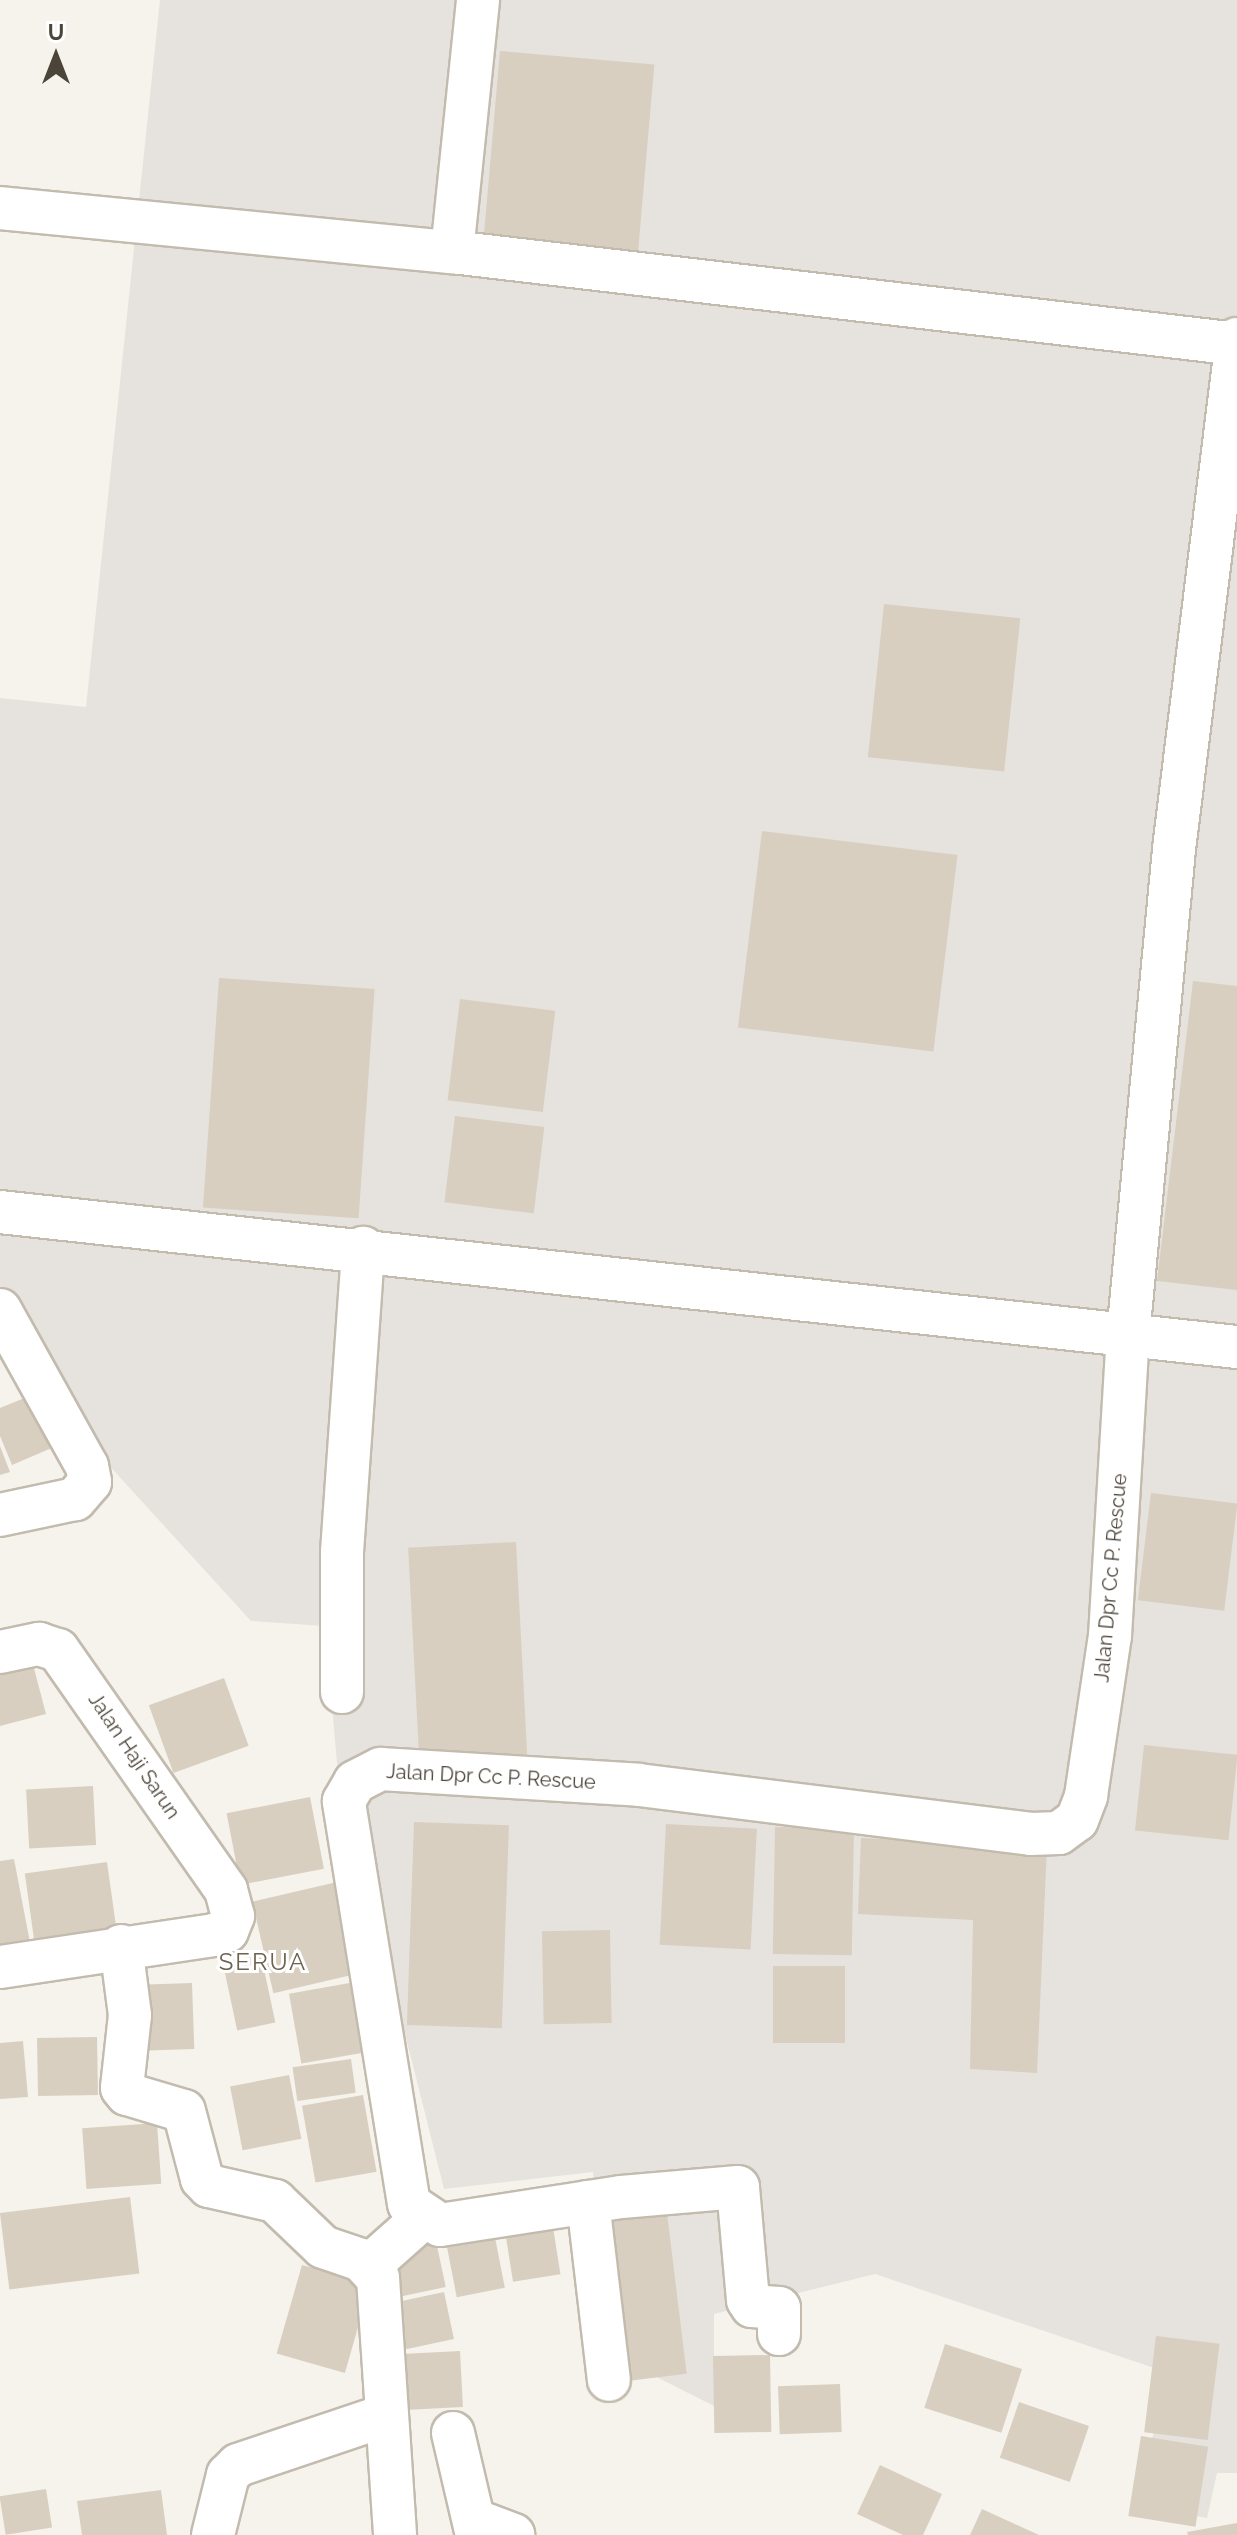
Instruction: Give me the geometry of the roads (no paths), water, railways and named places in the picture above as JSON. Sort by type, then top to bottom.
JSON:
[{"type":"street","points":[[452,252],[478,0]]},
{"type":"street","points":[[0,208],[452,252],[1237,342]]},
{"type":"street","name":"Jalan Dpr Cc P. Rescue","points":[[423,2218],[409,2204],[353,1864],[344,1801],[355,1782],[381,1769],[516,1775],[829,1806],[1031,1834],[1059,1833],[1077,1820],[1086,1796],[1110,1636],[1128,1336],[1174,849],[1231,440],[1237,342]]},
{"type":"street","points":[[0,1212],[363,1248],[1237,1347]]},
{"type":"street","points":[[342,1692],[342,1552],[363,1248]]},
{"type":"street","points":[[0,1310],[87,1466],[90,1482],[75,1499],[0,1515]]},
{"type":"street","name":"Jalan Haji Sarun","points":[[0,1652],[39,1644],[58,1650],[226,1890],[233,1916],[227,1931],[121,1946]]},
{"type":"street","points":[[0,1967],[121,1946],[130,2015],[121,2080],[127,2094],[184,2111],[202,2179],[209,2186],[275,2201],[323,2247],[370,2265],[378,2278],[384,2416],[395,2535]]},
{"type":"street","points":[[370,2265],[423,2218],[440,2225],[588,2202],[738,2187],[748,2300],[752,2306],[779,2308],[779,2334]]},
{"type":"street","points":[[588,2202],[609,2380]]},
{"type":"street","points":[[213,2535],[228,2475],[238,2465],[384,2416]]},
{"type":"street","points":[[453,2433],[489,2530]]},
{"type":"district","name":"SERUA","points":[[263,1962]]}]
